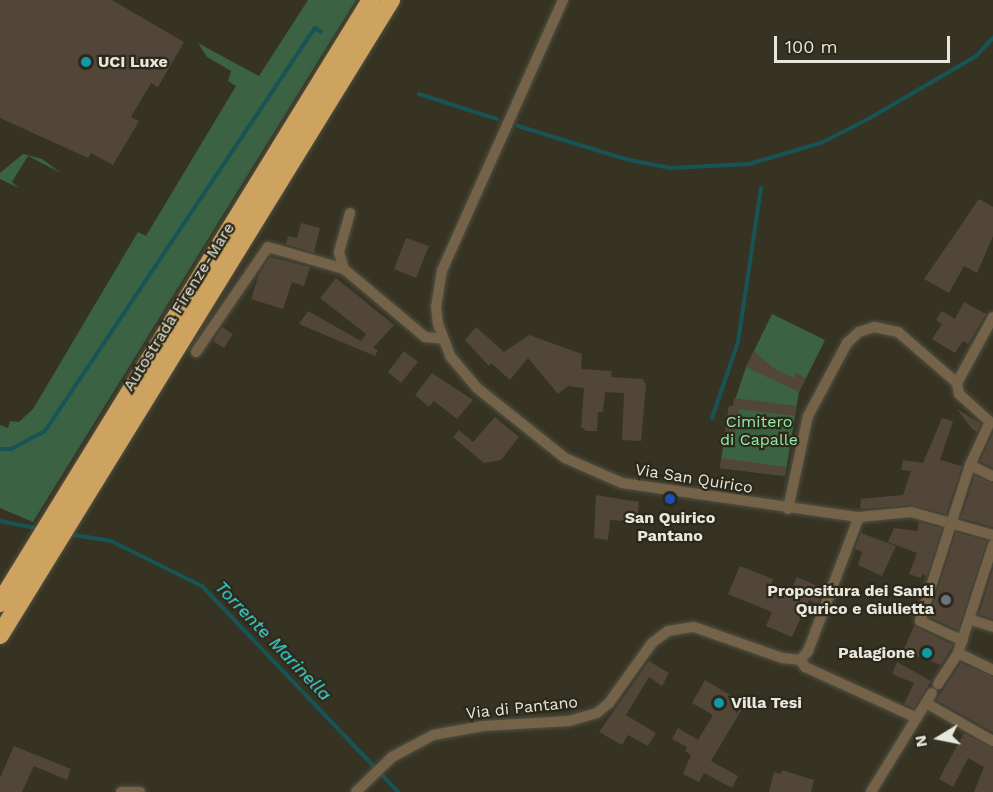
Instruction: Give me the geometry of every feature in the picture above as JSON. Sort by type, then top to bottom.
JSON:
[{"type":"highway","name":"Autostrada Firenze-Mare","points":[[0,603],[371,0]]},
{"type":"highway","name":"Autostrada Firenze-Mare","points":[[0,635],[392,0]]},
{"type":"street","name":"Via San Quirico","points":[[563,0],[442,270],[436,306],[443,339],[450,356],[477,388],[583,468],[622,483],[859,518],[911,512],[993,535]]},
{"type":"street","points":[[344,269],[339,252],[350,213]]},
{"type":"street","points":[[196,351],[268,247],[344,269],[425,337],[443,339]]},
{"type":"street","points":[[957,383],[993,317]]},
{"type":"street","points":[[788,508],[808,416],[833,366],[859,332],[886,327],[898,332],[957,383],[959,394],[990,422],[970,465],[954,523],[920,621],[963,641]]},
{"type":"street","points":[[970,465],[993,476]]},
{"type":"street","points":[[859,518],[808,651],[800,660],[805,667],[917,718]]},
{"type":"street","points":[[871,792],[958,653],[972,620],[993,545]]},
{"type":"street","points":[[972,620],[993,627]]},
{"type":"street","name":"Via di Pantano","points":[[359,790],[392,757],[433,735],[454,730],[569,721],[597,713],[609,703],[652,643],[680,628],[702,629],[782,658],[800,660]]},
{"type":"street","points":[[958,653],[993,670]]},
{"type":"street","points":[[926,703],[993,741]]},
{"type":"street","points":[[121,792],[140,792]]},
{"type":"green space","points":[[308,0],[356,0],[33,522],[0,508],[0,425],[8,428],[10,421],[19,422],[33,409],[138,232],[146,236],[236,86],[228,81],[231,71],[207,57],[198,43],[259,76]]},
{"type":"green space","points":[[23,154],[42,159],[61,173],[28,156],[12,182],[19,188],[0,179],[0,173]]},
{"type":"green space","name":"Cimitero di Capalle","points":[[772,314],[825,340],[799,392],[785,476],[720,468],[729,406],[733,406],[746,367]]},
{"type":"building","name":"UCI Luxe","points":[[0,0],[112,0],[184,42],[158,87],[151,83],[131,117],[139,121],[113,165],[91,153],[88,158],[0,118]]},
{"type":"building","points":[[979,199],[993,207],[993,236],[977,273],[964,266],[949,293],[924,279]]},
{"type":"building","points":[[301,223],[320,228],[314,253],[286,244],[288,236],[297,238]]},
{"type":"building","points":[[406,238],[429,246],[416,278],[394,269]]},
{"type":"building","points":[[270,257],[310,267],[304,286],[292,282],[283,309],[251,299],[259,274]]},
{"type":"building","points":[[336,278],[394,325],[373,348],[378,350],[375,356],[299,324],[308,311],[361,341],[366,334],[320,298]]},
{"type":"building","points":[[964,302],[986,314],[968,344],[963,341],[955,353],[932,339],[942,324],[936,320],[942,311],[955,319]]},
{"type":"building","points":[[222,327],[233,334],[224,348],[213,341]]},
{"type":"building","points":[[476,327],[504,352],[529,335],[582,354],[581,369],[612,371],[611,377],[643,379],[646,385],[641,441],[622,440],[624,393],[605,392],[603,412],[598,412],[597,431],[586,431],[581,427],[584,388],[568,386],[558,394],[528,358],[510,380],[491,363],[489,366],[465,340]]},
{"type":"building","points":[[404,351],[418,362],[401,383],[388,372]]},
{"type":"building","points":[[754,351],[773,368],[794,378],[796,373],[806,378],[799,392],[746,367]]},
{"type":"building","points":[[432,373],[473,400],[457,419],[434,401],[429,407],[415,395]]},
{"type":"building","points":[[734,398],[796,406],[795,416],[739,409],[735,435],[725,433],[729,406],[733,406]]},
{"type":"building","points":[[957,409],[981,424],[977,432],[972,429]]},
{"type":"building","points":[[495,417],[519,437],[501,460],[484,463],[453,437],[459,430],[473,442]]},
{"type":"building","points":[[942,418],[953,421],[940,460],[962,466],[946,514],[911,505],[860,509],[861,499],[903,495],[911,471],[901,470],[903,460],[923,463]]},
{"type":"building","points":[[993,433],[993,468],[980,461]]},
{"type":"building","points":[[721,458],[786,467],[785,476],[720,468]]},
{"type":"building","points":[[975,475],[993,483],[993,527],[961,518]]},
{"type":"building","points":[[596,495],[639,502],[637,522],[610,520],[608,540],[594,538]]},
{"type":"building","points":[[919,522],[942,528],[927,576],[922,574],[921,578],[909,574],[917,553],[888,542],[894,528],[917,531]]},
{"type":"building","points":[[956,532],[987,541],[958,630],[929,617]]},
{"type":"building","points":[[861,533],[896,546],[882,576],[858,565],[862,552],[855,549]]},
{"type":"building","points":[[740,566],[773,579],[771,585],[790,593],[797,577],[824,589],[817,604],[809,600],[792,637],[766,626],[772,612],[728,594]]},
{"type":"building","points":[[993,569],[993,619],[979,614]]},
{"type":"building","points":[[914,626],[953,645],[941,665],[903,651]]},
{"type":"building","points":[[649,661],[669,673],[662,686],[649,677],[626,715],[656,733],[648,746],[628,735],[622,745],[599,732]]},
{"type":"building","points":[[897,662],[931,681],[914,708],[904,704],[914,683],[892,674]]},
{"type":"building","points":[[961,663],[993,677],[993,732],[936,700]]},
{"type":"building","points":[[705,680],[745,704],[711,761],[738,776],[732,788],[704,773],[699,782],[683,774],[691,755],[685,751],[687,747],[672,739],[678,728],[698,740],[713,715],[692,703]]},
{"type":"building","points":[[964,733],[993,748],[993,792],[974,792],[984,767],[968,758],[953,787],[939,779]]},
{"type":"building","points":[[14,746],[71,769],[67,780],[34,766],[22,792],[0,792],[0,778]]},
{"type":"building","points":[[782,770],[814,780],[811,792],[769,792],[774,772],[781,774]]},
{"type":"waterway","points":[[0,449],[11,449],[45,431],[315,28],[321,32]]},
{"type":"waterway","points":[[518,126],[625,159],[670,168],[749,164],[821,143],[870,118],[976,56],[993,38]]},
{"type":"waterway","points":[[419,94],[497,119]]},
{"type":"waterway","points":[[712,418],[738,342],[761,188]]},
{"type":"waterway","name":"Torrente Marinella","points":[[0,521],[40,529]]},
{"type":"waterway","name":"Torrente Marinella","points":[[68,534],[111,541],[202,586],[398,792]]},
{"type":"place","name":"UCI Luxe","points":[[86,62]]},
{"type":"place","name":"San Quirico Pantano","points":[[670,499]]},
{"type":"place","name":"Propositura dei Santi Qurico e Giulietta","points":[[946,600]]},
{"type":"place","name":"Palagione","points":[[927,653]]},
{"type":"place","name":"Villa Tesi","points":[[719,703]]}]
